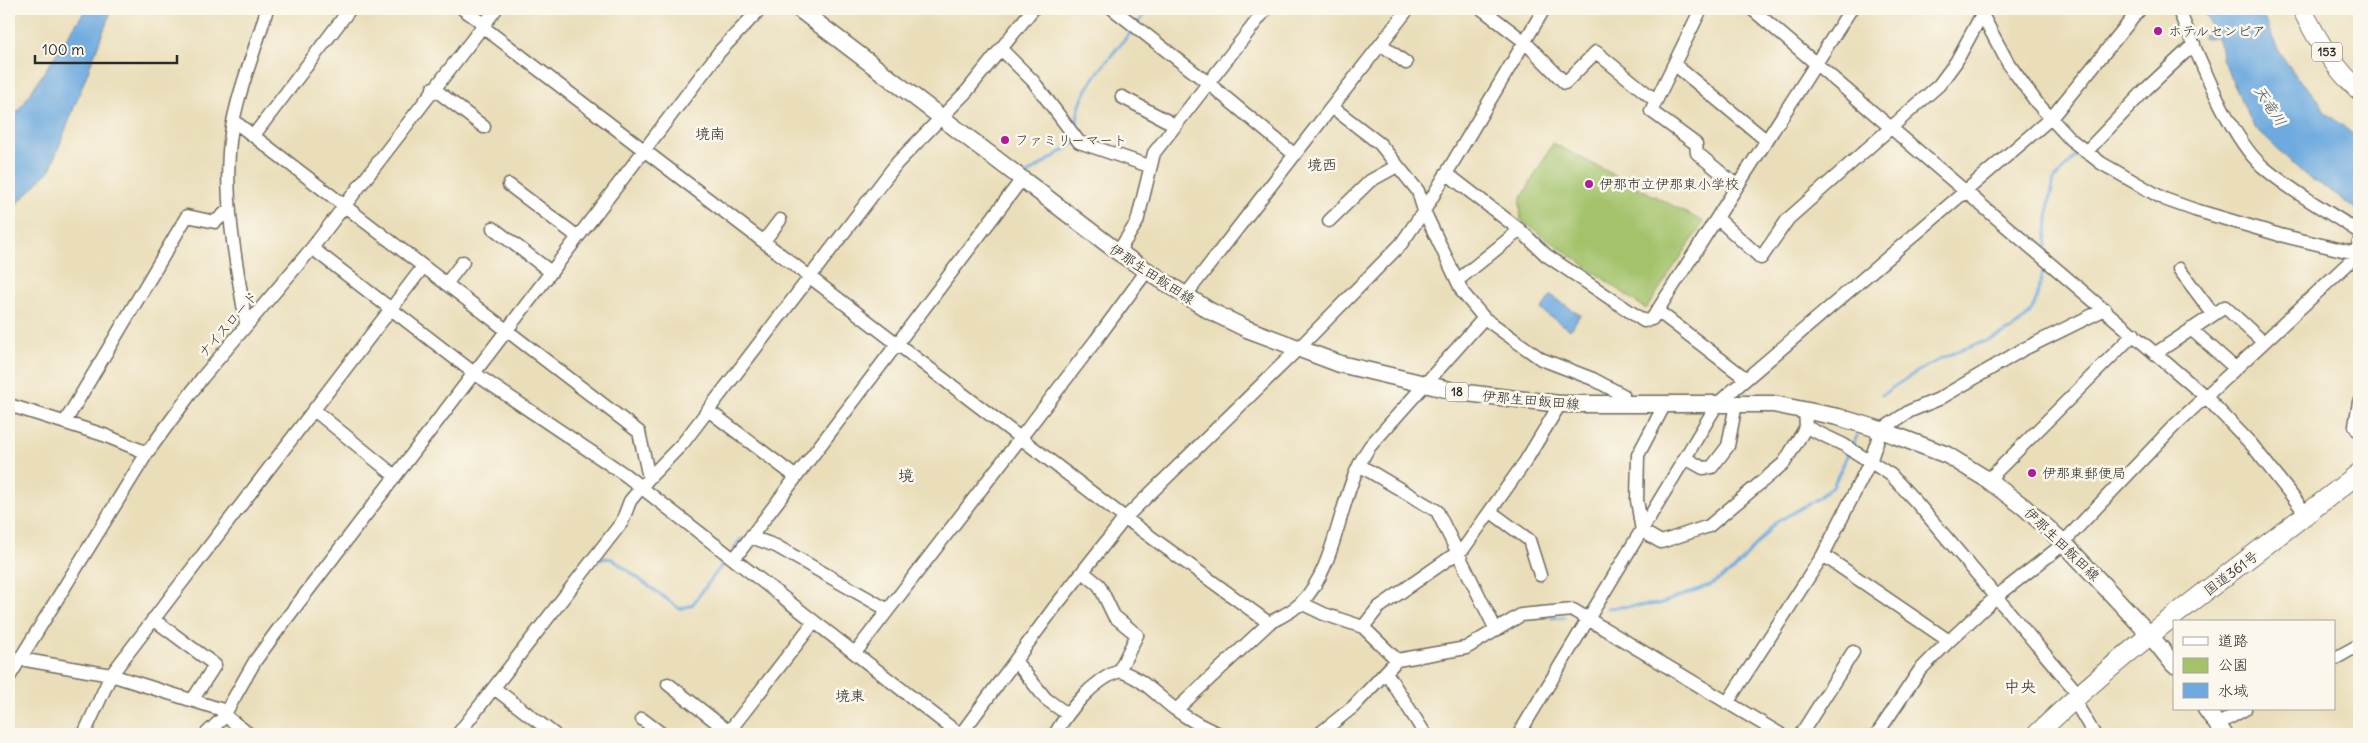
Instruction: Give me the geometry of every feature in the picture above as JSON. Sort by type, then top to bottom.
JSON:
[{"type":"highway","name":"153","points":[[2302,9],[2321,44],[2342,73],[2359,90]]},
{"type":"highway","name":"国道361号","points":[[2037,734],[2150,635],[2359,474]]},
{"type":"main road","name":"伊那生田飯田線","points":[[799,9],[1118,252],[1185,296],[1247,329],[1340,364],[1425,386],[1518,401],[1560,404],[1773,404],[1805,409],[1882,430],[1947,455],[1988,480],[2038,518],[2150,635],[2173,664]]},
{"type":"main road","points":[[2207,710],[2221,730]]},
{"type":"street","points":[[246,323],[232,244],[229,152],[242,84],[267,9]]},
{"type":"street","points":[[254,135],[350,9]]},
{"type":"street","points":[[463,9],[483,23],[487,30],[1020,439],[1269,623]]},
{"type":"street","name":"ナイスロード","points":[[9,677],[147,453],[202,378],[246,323],[312,248],[483,23],[496,9]]},
{"type":"street","points":[[206,734],[225,713],[255,661],[395,476],[720,51],[760,9]]},
{"type":"street","points":[[458,734],[497,690],[622,522],[630,501],[683,443],[897,164],[967,91],[1033,9]]},
{"type":"street","points":[[1113,9],[1208,82],[1295,155]]},
{"type":"street","points":[[1118,252],[1137,222],[1149,166],[1154,153],[1266,9]]},
{"type":"street","points":[[1185,296],[1408,9]]},
{"type":"street","points":[[1482,9],[1525,42],[1565,83],[1596,52],[1656,101]]},
{"type":"street","points":[[312,248],[474,373],[607,461],[645,483],[734,559],[960,734],[1125,518],[1298,349],[1401,244],[1424,211],[1544,9]]},
{"type":"street","points":[[1701,9],[1651,111],[1696,144],[1697,153],[1737,186]]},
{"type":"street","points":[[1752,9],[2206,397],[2252,446],[2307,515]]},
{"type":"street","points":[[1446,173],[1520,230],[1546,255],[1644,321],[1652,319],[1659,312],[1737,186],[1851,9]]},
{"type":"street","points":[[1520,734],[1718,403],[2052,117],[2140,9]]},
{"type":"street","points":[[2178,9],[2228,116],[2251,153],[2262,166],[2359,232]]},
{"type":"street","points":[[1980,12],[2016,77],[2037,103],[2086,152],[2164,199],[2261,230],[2358,254]]},
{"type":"street","points":[[1717,218],[1762,258],[1788,219],[1939,85],[1956,62],[1980,12]]},
{"type":"street","points":[[1381,44],[1406,63]]},
{"type":"street","points":[[2086,152],[2145,90],[2194,44]]},
{"type":"street","points":[[1001,49],[1038,88],[1078,141],[1149,166]]},
{"type":"street","points":[[1674,64],[1767,141]]},
{"type":"street","points":[[433,88],[484,127]]},
{"type":"street","points":[[1122,97],[1175,124]]},
{"type":"street","points":[[1332,107],[1380,144],[1418,191],[1424,211],[1463,294],[1484,318],[1541,359],[1593,379],[1623,395],[1622,404]]},
{"type":"street","points":[[234,121],[639,432],[645,483]]},
{"type":"street","points":[[1329,221],[1370,181],[1397,166]]},
{"type":"street","points":[[734,559],[793,475],[1022,179]]},
{"type":"street","points":[[509,185],[578,237]]},
{"type":"street","points":[[65,422],[187,216],[215,222],[230,209]]},
{"type":"street","points":[[764,241],[780,220]]},
{"type":"street","points":[[493,228],[551,272]]},
{"type":"street","points":[[1458,280],[1520,230]]},
{"type":"street","points":[[1877,734],[1920,670],[1949,641],[1996,597],[2063,542],[2174,426],[2358,254]]},
{"type":"street","points":[[446,284],[463,262]]},
{"type":"street","points":[[84,734],[111,675],[423,266]]},
{"type":"street","points":[[2179,269],[2213,314]]},
{"type":"street","points":[[855,653],[1146,272]]},
{"type":"street","points":[[2156,353],[2225,307],[2263,342]]},
{"type":"street","points":[[1727,703],[1823,554],[1870,462],[1882,430],[1910,411],[1939,399],[2022,350],[2105,309]]},
{"type":"street","points":[[1659,312],[1745,378]]},
{"type":"street","points":[[1176,710],[1269,623],[1302,603],[1316,584],[1324,566],[1358,465],[1370,446],[1484,318]]},
{"type":"street","points":[[2191,329],[2235,368]]},
{"type":"street","points":[[1988,480],[2134,334]]},
{"type":"street","points":[[2359,402],[2355,426],[2359,432]]},
{"type":"street","points":[[1363,627],[1378,608],[1464,548],[1525,462],[1560,404]]},
{"type":"street","points":[[1642,531],[1637,500],[1638,455],[1665,404]]},
{"type":"street","points":[[1685,458],[1703,468],[1712,467],[1728,446],[1736,404]]},
{"type":"street","points":[[9,405],[104,434],[147,453]]},
{"type":"street","points":[[1642,531],[1661,542],[1709,526],[1784,463],[1806,427],[1805,409]]},
{"type":"street","points":[[314,410],[395,476]]},
{"type":"street","points":[[708,410],[793,475]]},
{"type":"street","points":[[1806,427],[1851,450],[1891,475],[1996,597],[2077,698],[2094,734]]},
{"type":"street","points":[[1358,465],[1437,511],[1496,630]]},
{"type":"street","points":[[1491,512],[1529,540],[1540,575]]},
{"type":"street","points":[[751,537],[776,546],[888,610]]},
{"type":"street","points":[[1823,554],[1949,641]]},
{"type":"street","points":[[1083,572],[1099,585],[1114,616],[1137,635],[1119,671]]},
{"type":"street","points":[[1302,603],[1324,614],[1363,627],[1397,660]]},
{"type":"street","points":[[1319,734],[1354,707],[1388,675],[1397,660],[1466,648],[1521,615],[1573,610],[1780,734]]},
{"type":"street","points":[[154,619],[215,665],[193,699]]},
{"type":"street","points":[[668,684],[728,733],[814,622]]},
{"type":"street","points":[[2336,658],[2359,645]]},
{"type":"street","points":[[1801,734],[1853,652]]},
{"type":"street","points":[[20,659],[111,675],[193,699],[225,713],[249,734]]},
{"type":"street","points":[[1016,662],[1046,699],[1067,714]]},
{"type":"street","points":[[1055,734],[1067,714],[1107,675],[1119,671],[1134,676],[1176,710],[1212,733]]},
{"type":"street","points":[[1388,675],[1424,734]]},
{"type":"street","points":[[497,690],[554,734]]},
{"type":"street","points":[[2221,730],[2244,710]]},
{"type":"street","points":[[642,719],[662,734]]},
{"type":"green space","points":[[1553,143],[1704,222],[1646,309],[1521,220],[1520,201]]},
{"type":"water","points":[[86,9],[112,9],[50,170],[9,212],[9,125]]},
{"type":"water","name":"天竜川","points":[[2198,9],[2260,9],[2279,52],[2297,77],[2318,99],[2324,111],[2359,139],[2359,211],[2304,174],[2254,127],[2222,59],[2221,48],[2216,36],[2204,39],[2202,35],[2213,31],[2208,19]]},
{"type":"water","points":[[1551,295],[1580,315],[1570,330],[1541,310]]},
{"type":"waterway","points":[[1138,23],[1149,9]]},
{"type":"waterway","points":[[1078,134],[1077,119],[1086,91],[1134,28]]},
{"type":"waterway","points":[[1027,174],[1075,143]]},
{"type":"waterway","points":[[2046,248],[2049,204],[2054,180],[2080,151]]},
{"type":"waterway","points":[[1882,395],[1930,365],[2002,334],[2021,323],[2032,310],[2044,269]]},
{"type":"waterway","points":[[1852,446],[1857,436]]},
{"type":"waterway","points":[[1607,608],[1659,604],[1710,585],[1734,570],[1775,523],[1817,499],[1833,486],[1849,452]]},
{"type":"waterway","points":[[734,548],[741,539]]},
{"type":"waterway","points":[[598,561],[605,558],[612,559],[680,609],[692,605],[722,565]]},
{"type":"waterway","points":[[1551,618],[1565,617]]},
{"type":"place","name":"ホテルセンピア","points":[[2158,31]]},
{"type":"place","name":"ファミリーマート","points":[[1005,140]]},
{"type":"place","name":"伊那市立伊那東小学校","points":[[1589,184]]},
{"type":"place","name":"伊那東郵便局","points":[[2032,473]]},
{"type":"district","name":"境南","points":[[710,134]]},
{"type":"district","name":"境西","points":[[1322,165]]},
{"type":"district","name":"境","points":[[906,475]]},
{"type":"district","name":"中央","points":[[2020,686]]},
{"type":"district","name":"境東","points":[[850,696]]}]
